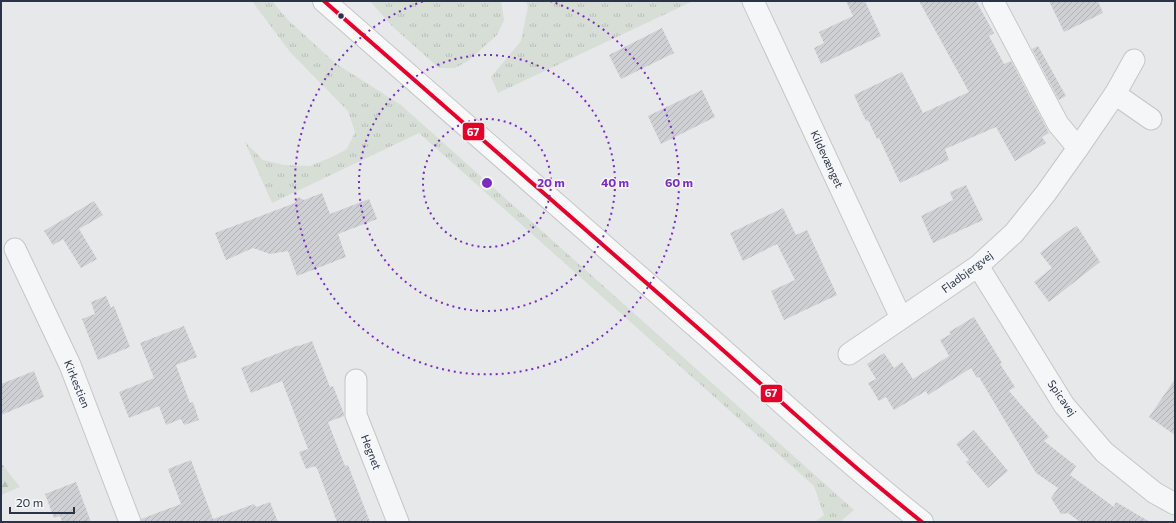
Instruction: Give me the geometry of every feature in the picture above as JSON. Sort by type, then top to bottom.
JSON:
[{"type":"main road","points":[[324,1],[873,483],[922,522]]},
{"type":"main road","points":[[873,483],[912,522]]},
{"type":"street","name":"Kildevænget","points":[[753,1],[901,318]]},
{"type":"street","points":[[993,1],[1058,124],[1078,148]]},
{"type":"street","name":"Fladbjergvej","points":[[849,354],[978,266],[1014,233],[1046,193],[1078,148],[1115,94],[1134,60]]},
{"type":"street","points":[[1115,94],[1151,118]]},
{"type":"street","name":"Kirkestien","points":[[15,249],[70,365],[130,522]]},
{"type":"street","name":"Spicavej","points":[[978,266],[1064,405],[1104,452],[1155,493],[1175,504]]},
{"type":"street","name":"Hegnet","points":[[356,380],[356,415],[398,522]]},
{"type":"green space","points":[[252,1],[272,1],[287,19],[335,63],[401,105],[854,510],[840,522],[815,522],[824,515],[814,486],[419,133],[272,203],[245,142],[263,160],[284,165],[310,166],[347,149],[355,132],[348,111],[291,53]]},
{"type":"green space","points":[[370,1],[501,1],[504,20],[497,35],[468,61],[455,68],[439,68],[392,26]]},
{"type":"green space","points":[[526,1],[693,1],[498,93],[491,77],[521,41],[528,7]]},
{"type":"green space","points":[[1,463],[20,487],[1,495]]},
{"type":"building","points":[[846,1],[865,1],[881,36],[821,64],[814,48],[824,43],[819,32],[853,16]]},
{"type":"building","points":[[919,1],[976,1],[994,33],[989,36],[1004,64],[1011,61],[1049,133],[1042,137],[1046,143],[1015,161],[996,127],[945,149],[949,160],[900,183],[879,138],[877,139],[868,120],[866,121],[854,95],[902,72],[923,113],[969,92]]},
{"type":"building","points":[[1049,1],[1098,1],[1103,13],[1064,32]]},
{"type":"building","points":[[662,28],[674,53],[621,79],[609,55]]},
{"type":"building","points":[[1038,46],[1066,96],[1059,100],[1032,49]]},
{"type":"building","points":[[702,90],[715,117],[661,144],[648,116]]},
{"type":"building","points":[[966,185],[983,220],[933,243],[921,216],[953,200],[950,192]]},
{"type":"building","points":[[322,193],[330,214],[369,199],[377,219],[338,234],[346,257],[297,276],[288,251],[270,254],[253,248],[226,260],[215,233],[295,203],[298,197],[304,200]]},
{"type":"building","points":[[94,201],[103,215],[79,229],[97,259],[81,268],[63,239],[53,245],[44,231]]},
{"type":"building","points":[[783,208],[796,235],[807,230],[837,295],[784,320],[771,291],[795,280],[777,244],[743,261],[730,233]]},
{"type":"building","points":[[1077,226],[1100,262],[1049,302],[1034,282],[1052,268],[1040,253],[1065,233]]},
{"type":"building","points":[[106,296],[111,308],[114,306],[130,347],[98,360],[82,319],[95,314],[91,302]]},
{"type":"building","points":[[974,317],[1002,363],[1000,364],[1015,387],[1009,391],[1049,437],[1044,441],[1076,466],[1070,475],[1114,507],[1116,502],[1150,522],[1080,522],[1068,513],[1061,514],[1051,498],[1058,488],[1036,473],[979,377],[977,378],[971,368],[928,395],[926,391],[894,410],[886,397],[879,401],[868,383],[876,379],[867,364],[884,353],[894,368],[902,362],[913,379],[949,356],[940,340],[951,334],[949,332]]},
{"type":"building","points":[[184,326],[197,357],[176,365],[190,403],[193,402],[199,420],[184,425],[181,419],[166,425],[159,406],[129,418],[119,392],[154,378],[140,343]]},
{"type":"building","points":[[312,341],[330,387],[333,386],[344,414],[344,416],[328,422],[345,466],[348,465],[370,522],[337,522],[317,468],[315,466],[306,469],[299,452],[308,449],[282,381],[251,393],[241,368]]},
{"type":"building","points":[[34,371],[44,397],[1,415],[1,384]]},
{"type":"building","points":[[1175,379],[1175,435],[1149,417]]},
{"type":"building","points":[[974,430],[1008,471],[988,488],[966,462],[969,460],[956,444]]},
{"type":"building","points":[[191,460],[213,519],[254,504],[256,507],[270,502],[278,522],[142,522],[141,519],[181,504],[168,469]]},
{"type":"building","points":[[76,482],[91,522],[62,522],[60,516],[54,518],[45,494]]},
{"type":"transit line","name":"67","points":[[324,1],[837,451],[922,522]]}]
